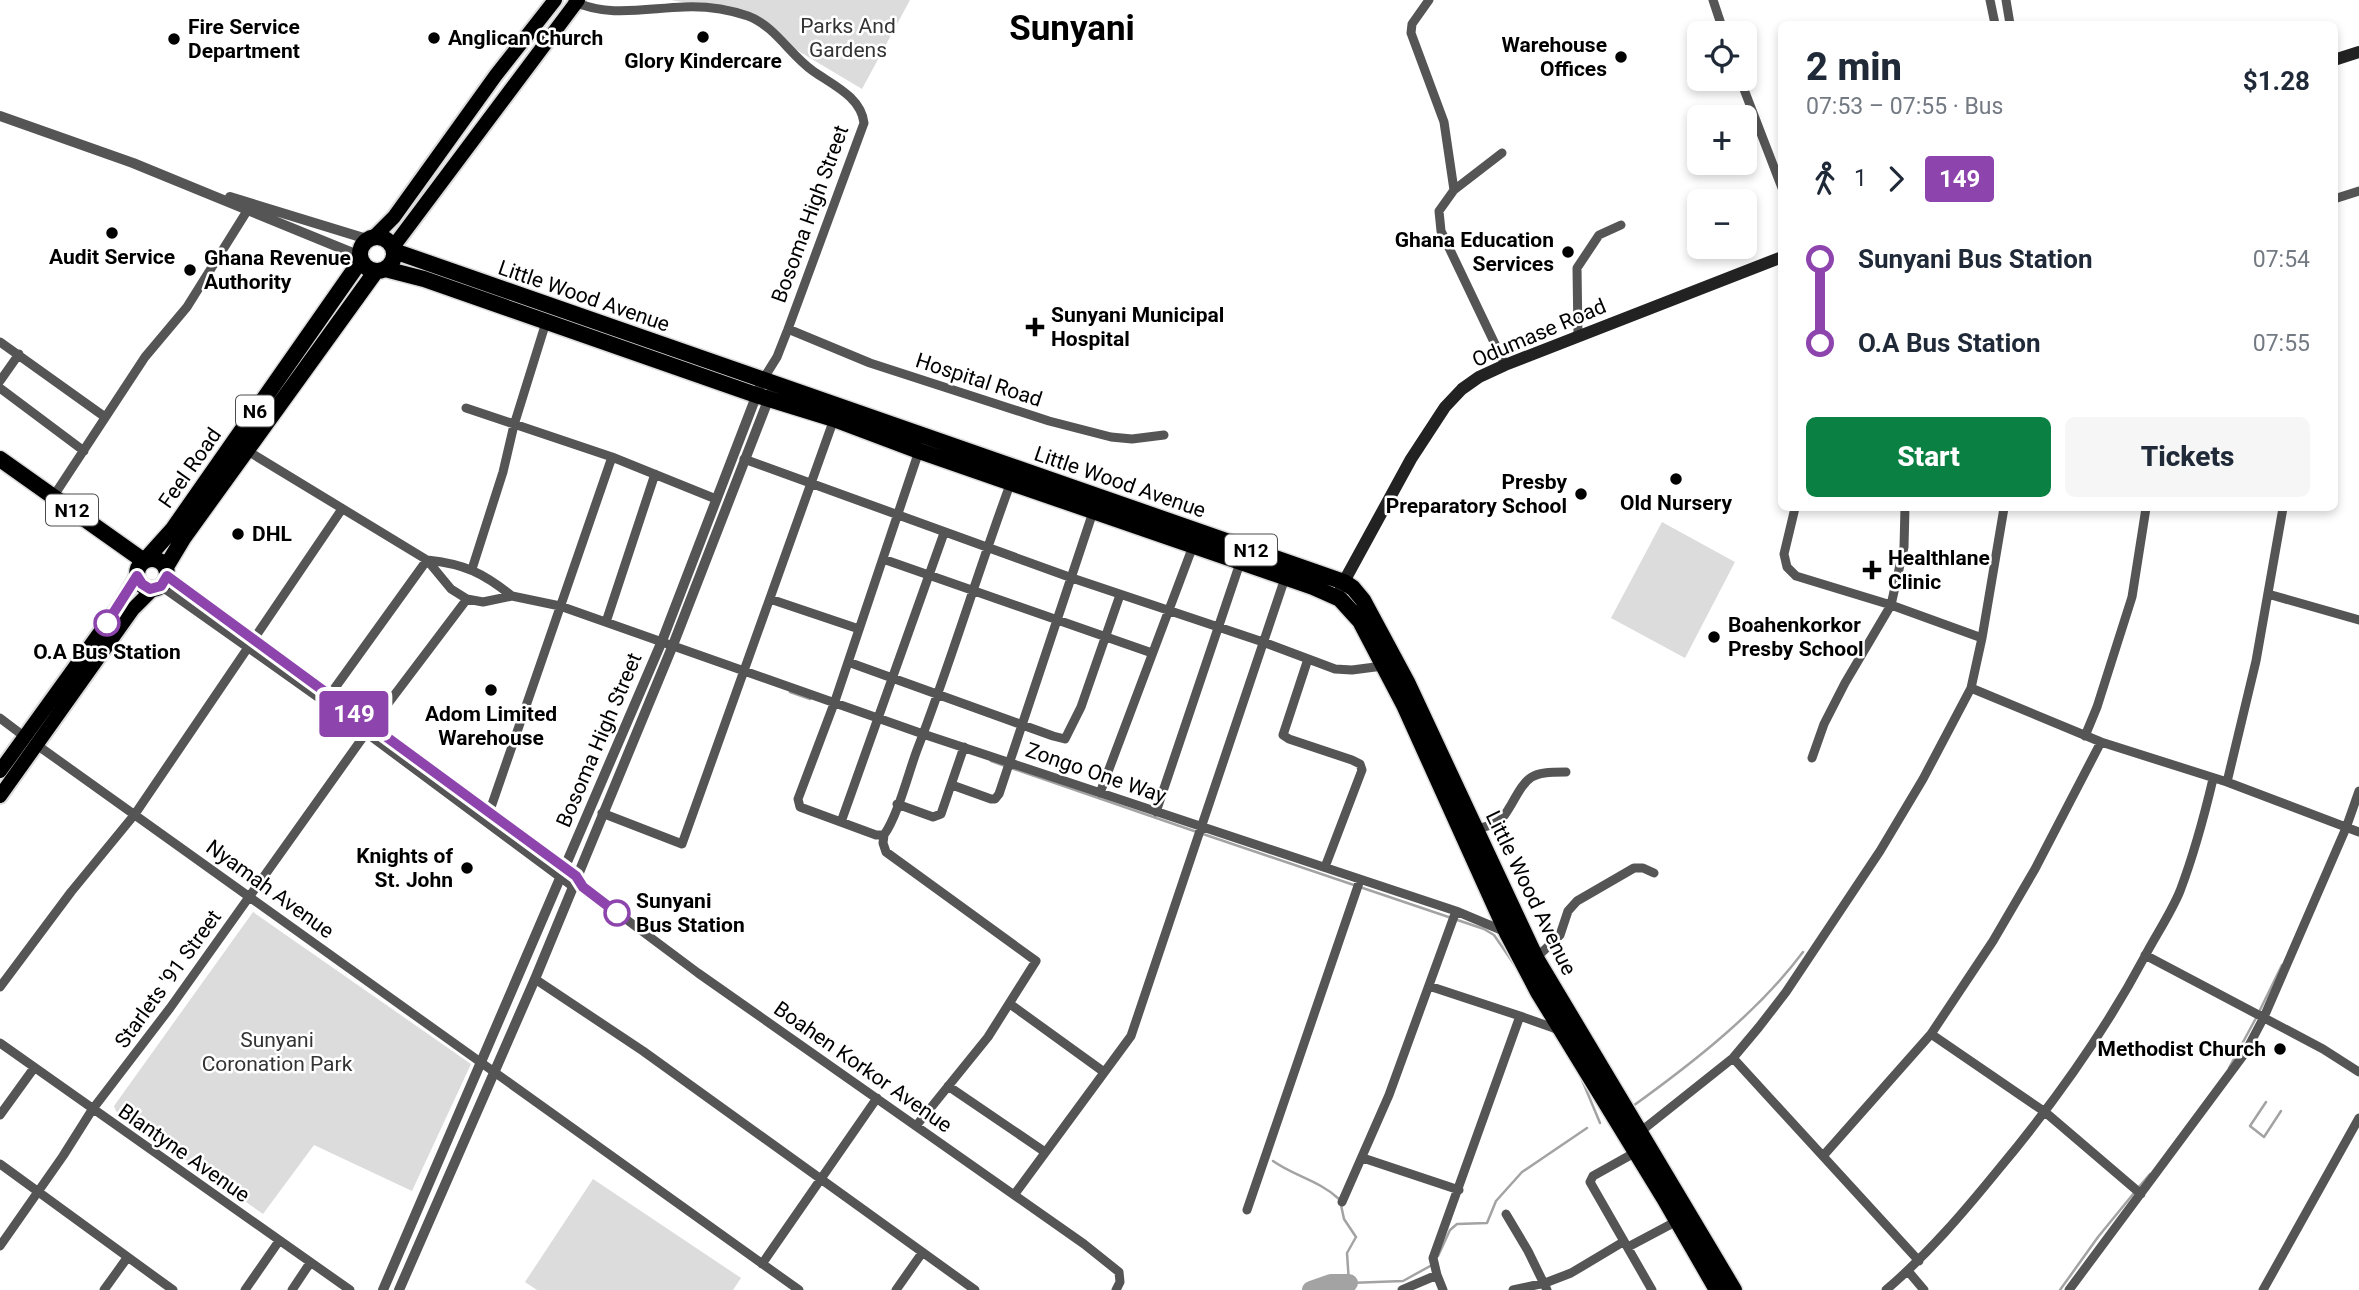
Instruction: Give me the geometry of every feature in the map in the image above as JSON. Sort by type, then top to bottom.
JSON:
[{"type":"highway","points":[[371,238],[387,240],[393,249]]},
{"type":"highway","name":"N6","points":[[360,258],[361,247],[371,238]]},
{"type":"highway","name":"N6","points":[[381,270],[392,262],[393,249]]},
{"type":"highway","name":"Little Wood Avenue","points":[[393,249],[549,314],[943,451],[1344,582],[1353,588],[1363,600],[1407,682],[1536,958],[1734,1290]]},
{"type":"highway","points":[[360,258],[367,268],[381,270]]},
{"type":"highway","name":"Feel Road","points":[[141,566],[173,529],[360,258]]},
{"type":"highway","name":"Little Wood Avenue","points":[[381,270],[424,279],[549,314]]},
{"type":"highway","name":"Feel Road","points":[[162,579],[184,537],[381,270]]},
{"type":"highway","name":"Little Wood Avenue","points":[[765,390],[919,452],[943,451]]},
{"type":"highway","name":"N12","points":[[0,459],[141,566]]},
{"type":"highway","name":"Little Wood Avenue","points":[[974,461],[1011,482],[1286,578],[1336,597],[1348,606],[1360,621],[1446,793],[1507,933],[1538,992],[1677,1221],[1712,1288]]},
{"type":"highway","name":"N12","points":[[0,472],[141,566]]},
{"type":"highway","points":[[160,561],[162,579],[142,584],[141,566],[160,561]]},
{"type":"main road","name":"N6","points":[[371,238],[394,216],[496,75],[555,0]]},
{"type":"main road","name":"N6","points":[[393,249],[575,1]]},
{"type":"main road","points":[[2338,59],[2359,52]]},
{"type":"main road","name":"Odumase Road","points":[[1336,597],[1411,459],[1445,407],[1471,383],[1505,365],[1778,259]]},
{"type":"main road","name":"N6","points":[[0,796],[31,741],[121,603],[141,566]]},
{"type":"main road","name":"N6","points":[[0,771],[31,741],[133,609],[162,579]]},
{"type":"street","points":[[1429,0],[1412,24],[1411,33],[1444,122],[1454,190]]},
{"type":"street","points":[[1713,0],[1720,21]]},
{"type":"street","points":[[1990,0],[1994,21]]},
{"type":"street","points":[[2006,0],[2010,21]]},
{"type":"street","name":"Bosoma High Street","points":[[398,1290],[577,883],[668,643],[744,459],[765,390],[864,123],[857,103],[804,65],[764,24],[749,16],[706,7],[622,11],[575,1]]},
{"type":"street","points":[[1745,91],[1778,178]]},
{"type":"street","points":[[0,116],[190,185],[371,238]]},
{"type":"street","points":[[1502,153],[1454,190],[1439,211],[1441,231],[1505,365]]},
{"type":"street","points":[[190,185],[360,258]]},
{"type":"street","points":[[2338,198],[2359,191]]},
{"type":"street","points":[[53,497],[145,357],[187,307],[247,211]]},
{"type":"street","points":[[1578,336],[1577,268],[1599,235],[1621,225]]},
{"type":"street","points":[[472,569],[549,314]]},
{"type":"street","name":"Hospital Road","points":[[788,329],[870,363],[1049,421],[1111,437],[1132,439],[1164,435]]},
{"type":"street","points":[[0,342],[104,417]]},
{"type":"street","points":[[0,381],[19,354]]},
{"type":"street","points":[[0,388],[83,451]]},
{"type":"street","name":"Bosoma High Street","points":[[383,1290],[563,873],[668,643],[716,499],[765,390]]},
{"type":"street","points":[[466,408],[612,457],[716,499]]},
{"type":"street","points":[[602,813],[681,844],[834,419]]},
{"type":"street","points":[[246,450],[427,560],[451,589],[467,599],[483,601],[512,596]]},
{"type":"street","points":[[884,835],[876,835],[798,804],[919,452]]},
{"type":"street","points":[[489,813],[612,457]]},
{"type":"street","points":[[744,459],[986,548],[1335,669],[1383,666]]},
{"type":"street","points":[[606,622],[655,474]]},
{"type":"street","points":[[916,1126],[988,1037],[1036,961],[886,852],[883,844],[1011,482]]},
{"type":"street","points":[[0,987],[71,892],[135,814],[342,509]]},
{"type":"street","points":[[1794,511],[1784,554],[1787,567],[1796,576],[1982,638]]},
{"type":"street","points":[[1812,758],[1824,724],[1891,606],[1904,547],[1905,511]]},
{"type":"street","points":[[1640,1132],[1733,1058],[1786,992],[1880,851],[1923,779],[1971,688],[2003,511]]},
{"type":"street","points":[[2085,736],[2132,597],[2146,511]]},
{"type":"street","points":[[2227,782],[2256,660],[2282,511]]},
{"type":"street","points":[[952,785],[995,799],[1093,512]]},
{"type":"street","points":[[841,822],[944,533]]},
{"type":"street","points":[[1100,793],[1193,547]]},
{"type":"street","points":[[883,559],[1152,653]]},
{"type":"street","points":[[427,560],[472,569],[512,596]]},
{"type":"street","points":[[329,696],[427,560]]},
{"type":"street","points":[[1156,812],[1240,563]]},
{"type":"street","points":[[1014,1195],[1131,1036],[1286,578]]},
{"type":"street","name":"Boahen Korkor Avenue","points":[[162,579],[698,973],[1112,1265],[1120,1277],[1116,1290]]},
{"type":"street","points":[[2268,594],[2359,620]]},
{"type":"street","points":[[848,662],[1065,739],[1081,706],[1120,595]]},
{"type":"street","name":"Zongo One Way","points":[[512,596],[560,606],[923,734],[1456,911],[1507,933]]},
{"type":"street","name":"Starlets '91 Street","points":[[0,1245],[92,1110],[170,1009],[368,730],[467,599]]},
{"type":"street","points":[[770,599],[859,629]]},
{"type":"street","name":"Boahen Korkor Avenue","points":[[250,644],[329,696],[368,730],[489,813],[563,873]]},
{"type":"street","points":[[1308,659],[1283,735],[1352,760],[1360,764],[1362,771],[1325,867]]},
{"type":"street","points":[[1971,688],[2101,742],[2227,782],[2359,832]]},
{"type":"street","name":"Nyamah Avenue","points":[[0,718],[799,1290]]},
{"type":"street","points":[[1823,1156],[1931,1034],[1993,942],[2035,869],[2101,742]]},
{"type":"street","points":[[897,804],[938,817],[964,747]]},
{"type":"street","points":[[1476,829],[1504,817],[1525,780],[1531,775],[1566,772]]},
{"type":"street","points":[[1886,1290],[1919,1261],[1963,1213],[2045,1112],[2103,1028],[2179,893],[2195,847],[2213,779]]},
{"type":"street","points":[[2069,1290],[2245,1053],[2264,1017],[2346,828],[2359,791]]},
{"type":"street","points":[[1536,958],[1560,935],[1568,911],[1577,901],[1634,868],[1643,868],[1654,873]]},
{"type":"street","points":[[1247,1210],[1360,880]]},
{"type":"street","points":[[1342,1202],[1389,1095],[1456,911]]},
{"type":"street","points":[[2145,955],[2264,1017],[2359,1072]]},
{"type":"street","points":[[535,979],[643,1051],[975,1290]]},
{"type":"street","points":[[1429,986],[1563,1031]]},
{"type":"street","points":[[1010,1004],[1104,1072]]},
{"type":"street","points":[[1443,1290],[1435,1269],[1459,1190],[1520,1016]]},
{"type":"street","points":[[1931,1034],[2045,1112],[2141,1194]]},
{"type":"street","name":"Blantyne Avenue","points":[[0,1043],[350,1290]]},
{"type":"street","points":[[1733,1058],[1919,1261]]},
{"type":"street","points":[[0,1115],[34,1068]]},
{"type":"street","points":[[948,1086],[1045,1152]]},
{"type":"street","points":[[762,1264],[877,1098]]},
{"type":"street","points":[[2263,1290],[2359,1118]]},
{"type":"street","points":[[1636,1152],[1590,1178],[1590,1182],[1652,1290]]},
{"type":"street","points":[[1363,1158],[1459,1190]]},
{"type":"street","points":[[0,1164],[173,1290]]},
{"type":"street","points":[[1506,1214],[1546,1287]]},
{"type":"street","points":[[1513,1290],[1546,1287],[1626,1244],[1677,1221]]},
{"type":"street","points":[[245,1290],[279,1241]]},
{"type":"street","points":[[896,1290],[922,1253]]},
{"type":"street","points":[[104,1290],[127,1258]]},
{"type":"street","points":[[292,1290],[310,1264]]},
{"type":"street","points":[[1402,1290],[1435,1269]]},
{"type":"street","points":[[1908,1271],[1924,1290]]},
{"type":"green space","name":"Parks And Gardens","points":[[671,0],[910,0],[862,89],[785,43],[753,15]]},
{"type":"green space","points":[[1662,522],[1735,562],[1685,658],[1611,618]]},
{"type":"green space","name":"Sunyani Coronation Park","points":[[253,912],[471,1064],[412,1191],[314,1145],[263,1214],[116,1111],[114,1106]]},
{"type":"green space","points":[[593,1179],[741,1278],[733,1290],[537,1290],[525,1282]]},
{"type":"waterway","points":[[790,692],[810,699]]},
{"type":"waterway","points":[[991,761],[1005,766]]},
{"type":"waterway","points":[[1011,768],[1197,832]]},
{"type":"waterway","points":[[1203,834],[1484,929],[1494,935],[1516,967]]},
{"type":"waterway","points":[[1633,1106],[1724,1035],[1766,995],[1803,952]]},
{"type":"waterway","points":[[2259,1012],[2282,965]]},
{"type":"waterway","points":[[2229,1068],[2256,1018]]},
{"type":"waterway","points":[[1580,1075],[1600,1123]]},
{"type":"waterway","points":[[2266,1102],[2250,1126],[2264,1137],[2281,1111]]},
{"type":"waterway","points":[[1438,1256],[1450,1230],[1457,1224],[1487,1223],[1496,1201],[1522,1172],[1587,1128]]},
{"type":"waterway","points":[[1273,1161],[1339,1199]]},
{"type":"waterway","points":[[2138,1188],[2150,1174]]},
{"type":"waterway","points":[[2060,1290],[2134,1193]]},
{"type":"waterway","points":[[1341,1205],[1344,1219],[1356,1237],[1347,1253],[1349,1283],[1403,1281],[1432,1265]]},
{"type":"waterway","points":[[1311,1290],[1331,1283],[1349,1283]]},
{"type":"bus line","name":"149","points":[[107,623],[137,576],[145,587],[155,589],[161,586],[167,576],[576,876],[583,887],[617,913]]},
{"type":"place","name":"Glory Kindercare","points":[[703,37]]},
{"type":"place","name":"Anglican Church","points":[[434,38]]},
{"type":"place","name":"Fire Service Department","points":[[174,39]]},
{"type":"place","name":"Warehouse Offices","points":[[1621,57]]},
{"type":"place","name":"Audit Service","points":[[112,233]]},
{"type":"place","name":"Ghana Education Services","points":[[1568,252]]},
{"type":"place","name":"Ghana Revenue Authority","points":[[190,270]]},
{"type":"place","name":"Sunyani Municipal Hospital","points":[[1035,327]]},
{"type":"place","name":"Old Nursery","points":[[1676,479]]},
{"type":"place","name":"Presby Preparatory School","points":[[1581,494]]},
{"type":"place","name":"DHL","points":[[238,534]]},
{"type":"place","name":"Healthlane Clinic","points":[[1872,570]]},
{"type":"place","name":"O.A Bus Station","points":[[107,623]]},
{"type":"place","name":"Boahenkorkor Presby School","points":[[1714,637]]},
{"type":"place","name":"Adom Limited Warehouse","points":[[491,690]]},
{"type":"place","name":"Knights of St. John","points":[[467,868]]},
{"type":"place","name":"Sunyani Bus Station","points":[[617,913]]},
{"type":"place","name":"Methodist Church","points":[[2280,1049]]},
{"type":"district","name":"Sunyani","points":[[1072,28]]}]
